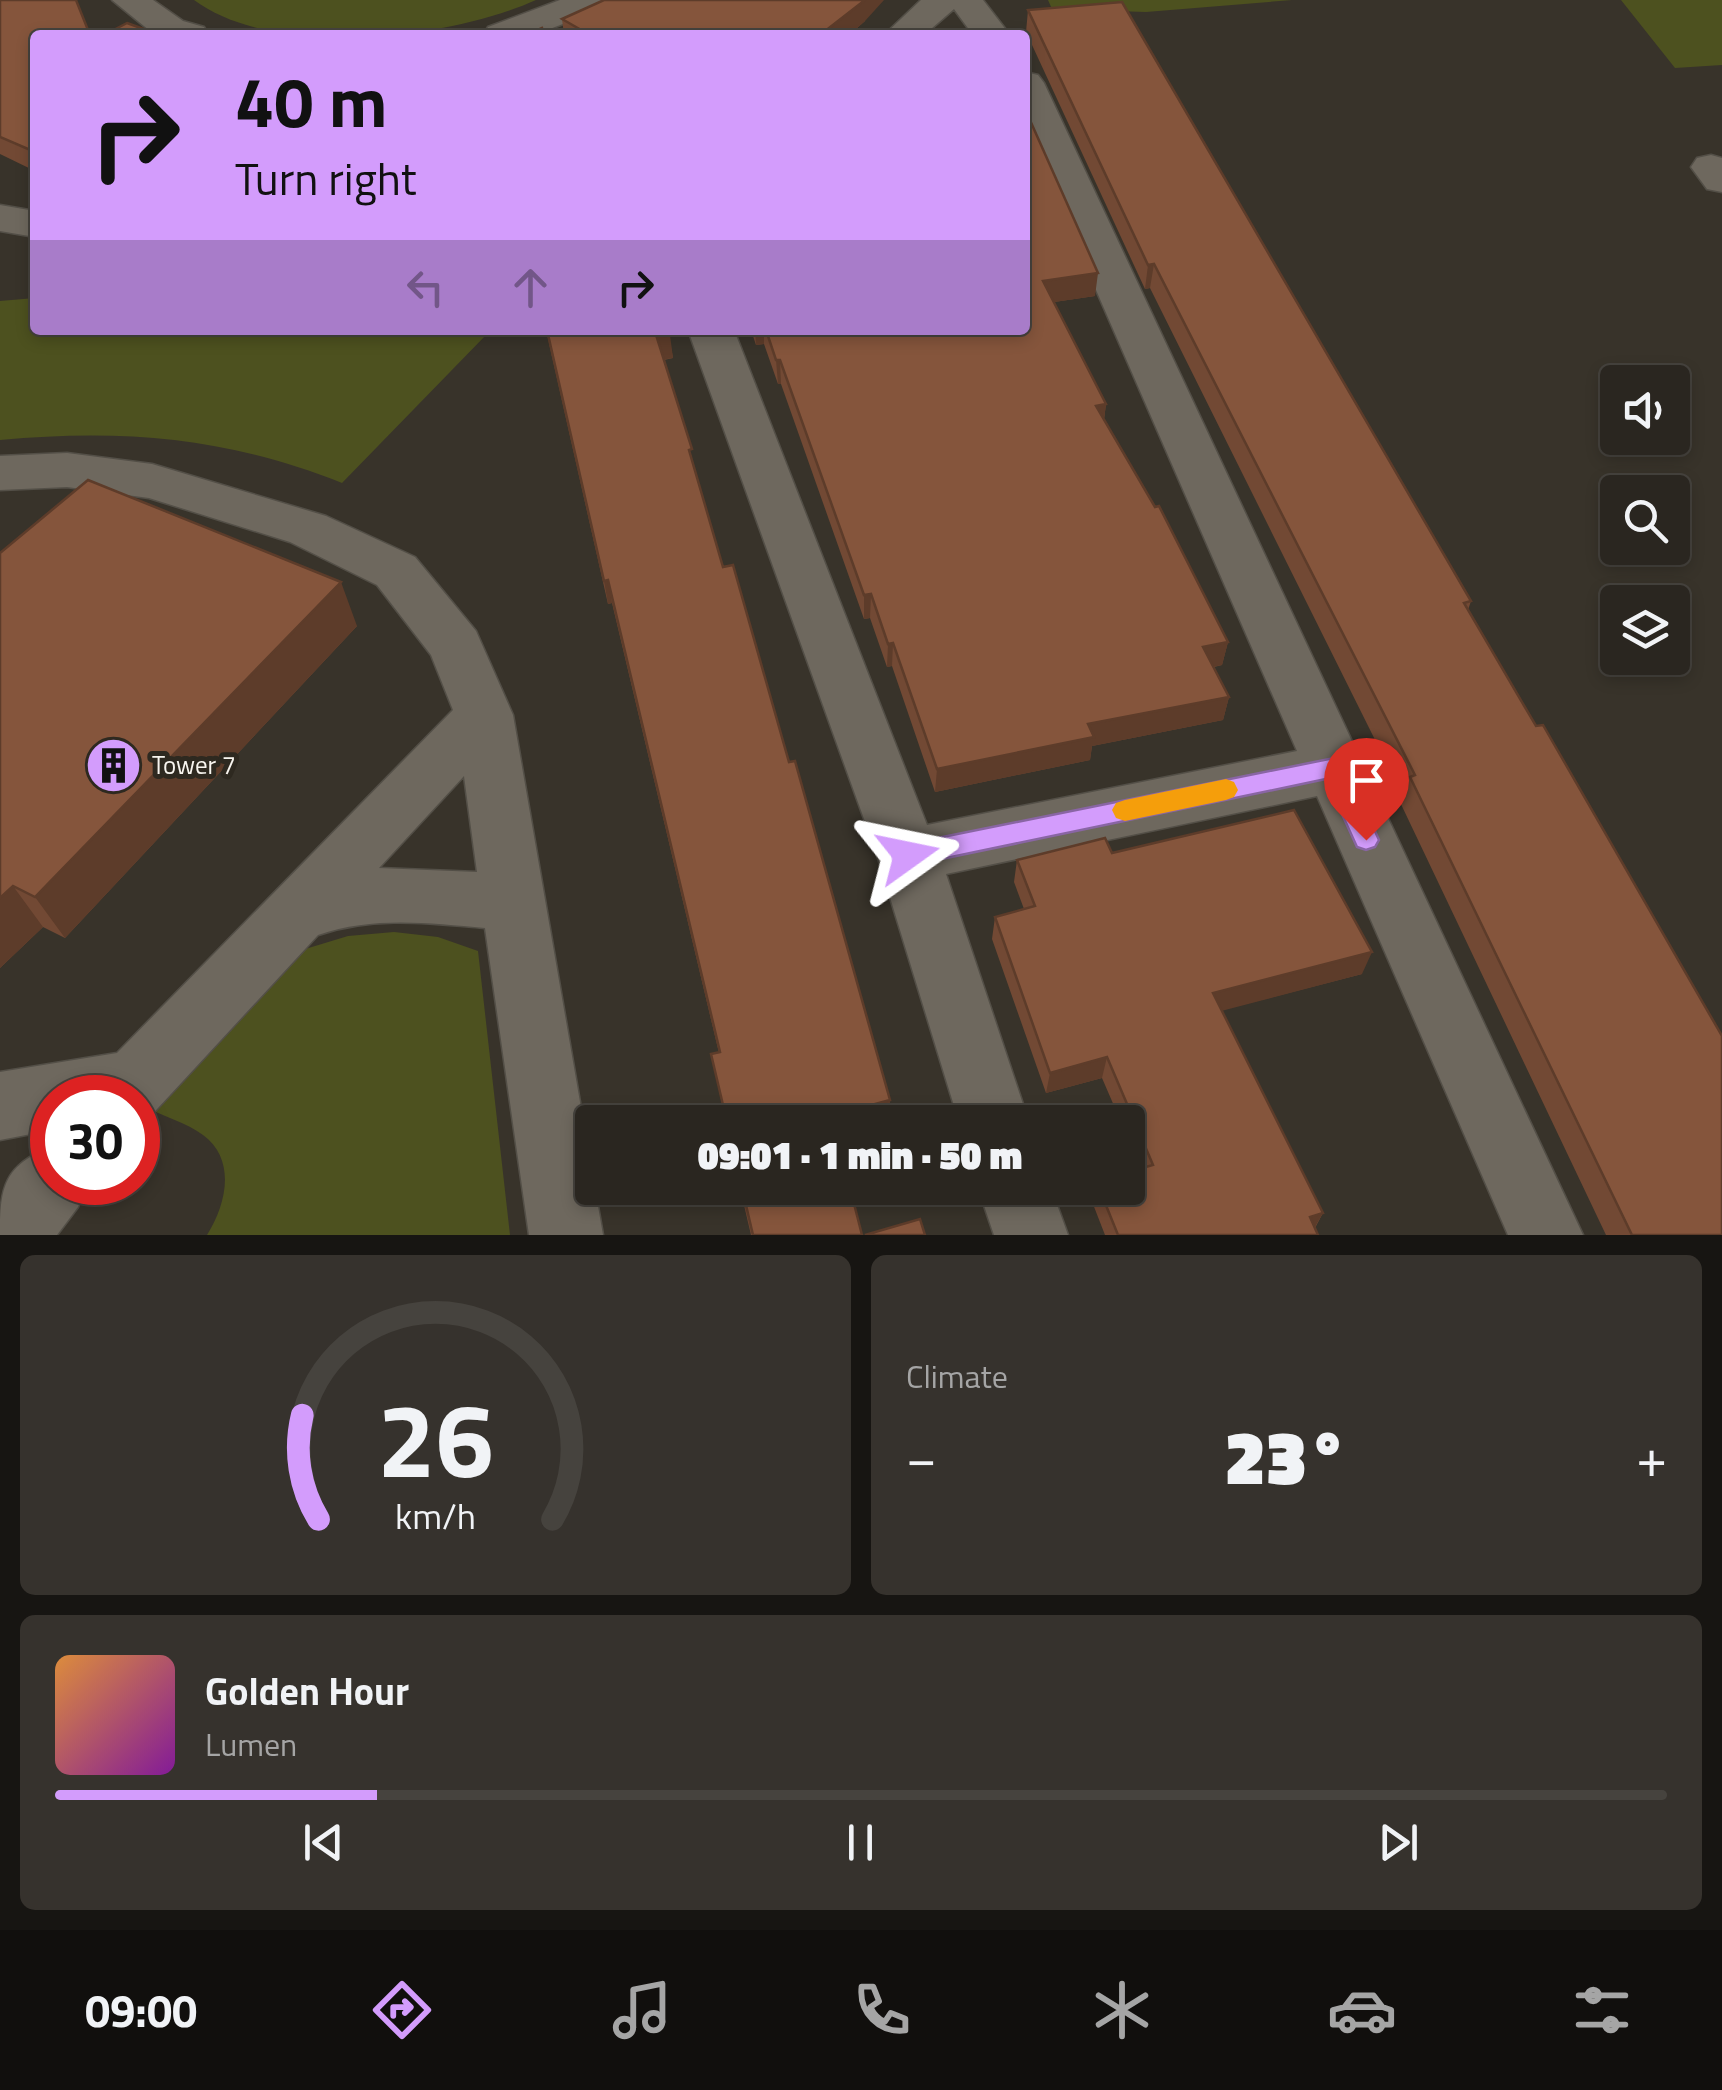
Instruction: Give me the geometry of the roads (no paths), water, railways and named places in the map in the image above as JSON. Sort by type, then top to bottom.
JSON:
[{"type":"street","points":[[130,0],[176,30]]},
{"type":"street","points":[[521,30],[592,0]]},
{"type":"street","points":[[908,30],[943,0]]},
{"type":"street","points":[[965,0],[988,30]]},
{"type":"street","points":[[1030,93],[1546,1235]]},
{"type":"street","points":[[0,218],[30,223]]},
{"type":"street","points":[[713,335],[908,855],[989,1105]]},
{"type":"street","points":[[0,474],[67,470],[152,481],[308,530],[396,571],[456,646],[484,715],[566,1235]]},
{"type":"street","points":[[140,1075],[484,715]]},
{"type":"street","points":[[908,855],[1334,768]]},
{"type":"street","points":[[296,914],[351,896],[416,894],[514,903]]},
{"type":"street","points":[[0,1106],[30,1102]]},
{"type":"street","points":[[10,1235],[34,1205]]},
{"type":"street","points":[[1021,1205],[1031,1235]]},
{"type":"place","name":"Tower 7","points":[[113,765]]}]
